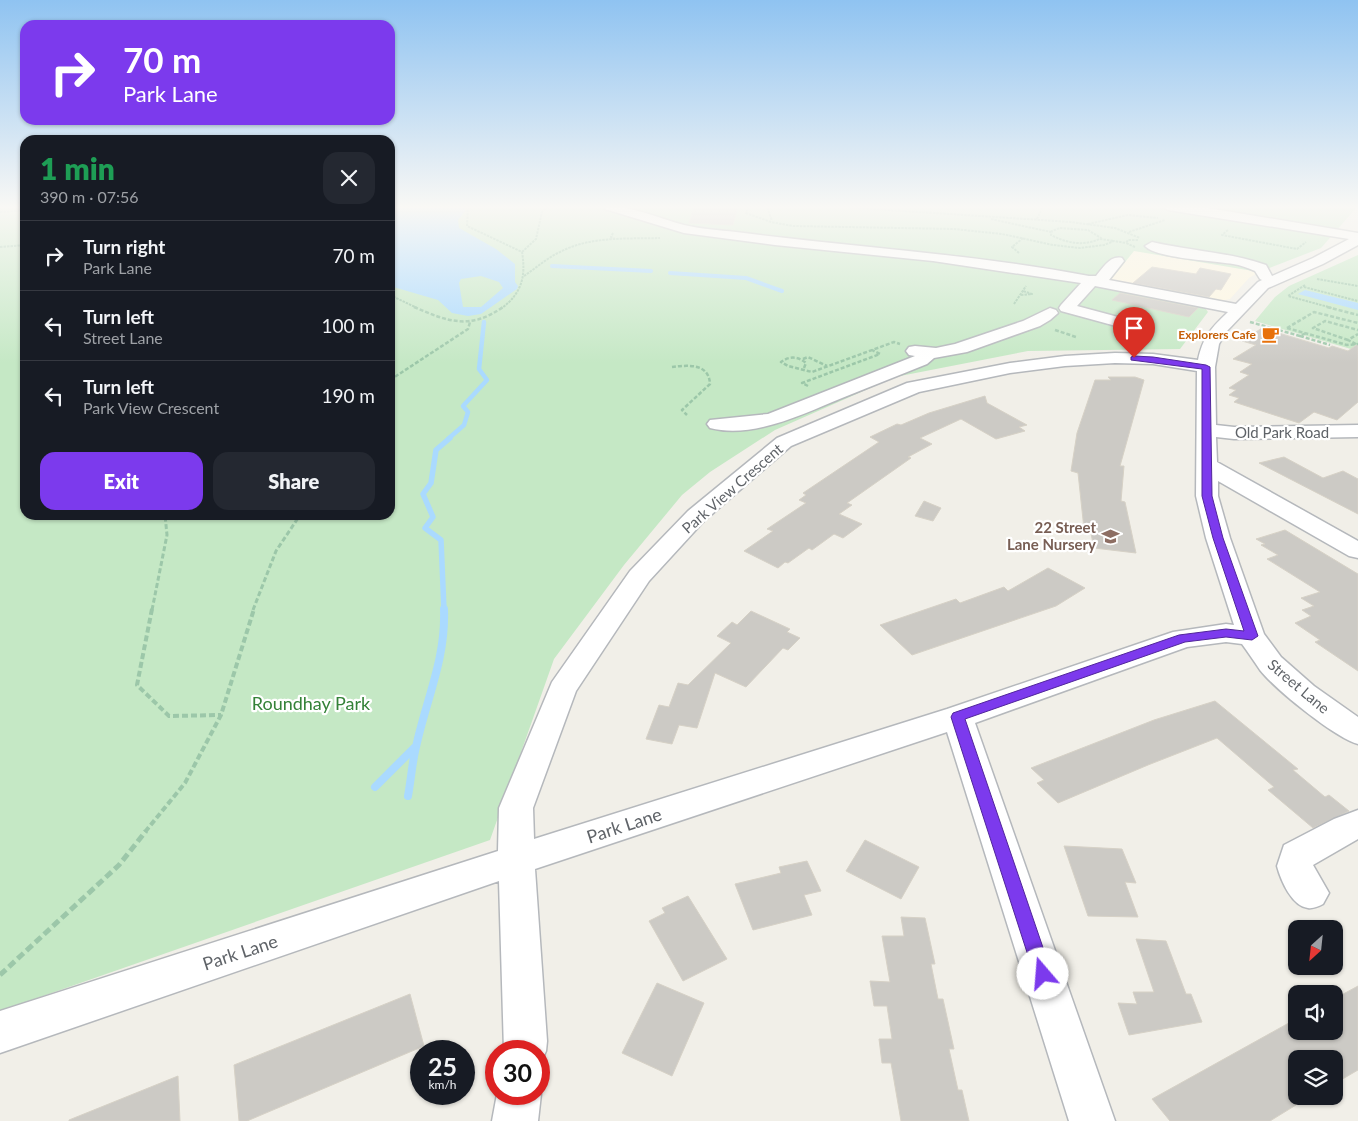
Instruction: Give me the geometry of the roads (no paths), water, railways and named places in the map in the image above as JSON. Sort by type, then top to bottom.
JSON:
[{"type":"street","points":[[944,258],[1051,273],[1058,266],[1099,279],[1241,315]]},
{"type":"street","points":[[1217,258],[1245,262],[1261,268],[1270,278]]},
{"type":"street","name":"Street Lane","points":[[1316,258],[1270,278],[1241,315],[1213,327],[1206,367],[1207,496],[1252,636],[1271,664],[1303,693],[1358,733]]},
{"type":"street","points":[[907,348],[920,354],[973,345],[1044,317],[1052,320],[1062,316],[1117,261]]},
{"type":"street","points":[[1224,268],[1270,278]]},
{"type":"street","points":[[1068,308],[1127,324]]},
{"type":"street","points":[[717,424],[736,424],[772,419],[921,360],[930,353]]},
{"type":"street","name":"Park View Crescent","points":[[526,1040],[516,860],[516,808],[562,688],[639,576],[696,516],[784,442],[914,387],[1010,368],[1065,361],[1115,358],[1153,359],[1206,367]]},
{"type":"street","name":"Old Park Road","points":[[1206,430],[1234,433],[1358,431]]},
{"type":"street","points":[[1208,466],[1358,551]]},
{"type":"street","name":"Park Lane","points":[[0,1032],[516,860],[958,717],[1183,638],[1226,633],[1252,636]]},
{"type":"street","points":[[958,717],[1092,1121]]},
{"type":"street","points":[[1310,893],[1296,870],[1294,862],[1298,856],[1358,824]]},
{"type":"street","points":[[515,1121],[517,1105]]},
{"type":"water","points":[[395,258],[508,258],[515,264],[517,289],[481,314],[468,316],[452,313],[438,300],[395,287]],"holes":[[[481,276],[499,282],[503,288],[481,307],[463,307],[459,283],[461,279]]]},
{"type":"water","points":[[1305,290],[1358,303],[1358,310],[1298,294]]},
{"type":"waterway","points":[[552,266],[651,271]]},
{"type":"waterway","points":[[670,273],[746,278],[782,291]]},
{"type":"waterway","points":[[448,439],[464,425],[468,412],[463,406],[487,380],[479,369],[484,322]]},
{"type":"waterway","points":[[444,610],[441,540],[425,528],[433,517],[423,494],[431,483],[436,450],[450,438]]},
{"type":"waterway","points":[[408,796],[413,759],[439,662],[444,627],[444,610]]},
{"type":"waterway","points":[[375,787],[416,746]]},
{"type":"place","name":"Explorers Cafe","points":[[1270,334]]},
{"type":"place","name":"22 Street Lane Nursery","points":[[1110,536]]},
{"type":"park label","name":"Roundhay Park","points":[[311,703]]}]
